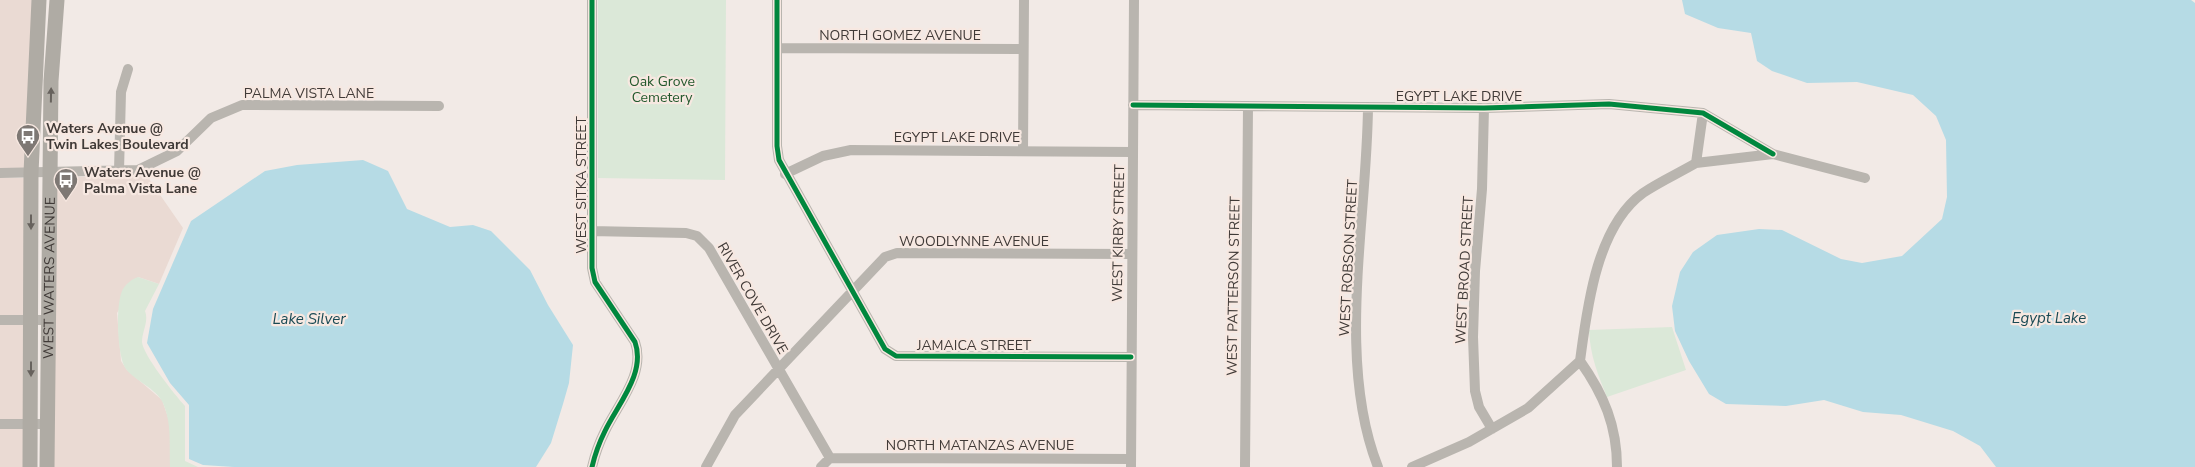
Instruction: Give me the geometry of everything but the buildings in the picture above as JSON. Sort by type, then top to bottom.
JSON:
[{"type":"main road","name":"WEST WATERS AVENUE","points":[[30,467],[31,173],[39,0]]},
{"type":"main road","name":"WEST WATERS AVENUE","points":[[47,467],[49,173],[51,81],[57,0]]},
{"type":"street","name":"WEST SITKA STREET","points":[[592,0],[592,268],[595,282],[635,342],[638,352],[632,380],[605,430],[592,467]]},
{"type":"street","name":"JAMAICA STREET","points":[[778,0],[777,146],[779,160],[785,174],[885,349],[896,356],[1131,357]]},
{"type":"street","points":[[1023,151],[1024,0]]},
{"type":"street","name":"WEST KIRBY STREET","points":[[1131,463],[1134,0]]},
{"type":"street","name":"NORTH GOMEZ AVENUE","points":[[777,48],[1023,49]]},
{"type":"street","points":[[119,171],[121,92],[128,69]]},
{"type":"street","name":"EGYPT LAKE DRIVE","points":[[1133,105],[1484,108],[1609,104],[1703,113],[1773,154],[1866,178]]},
{"type":"street","name":"PALMA VISTA LANE","points":[[0,173],[138,170],[177,151],[211,118],[242,105],[439,106]]},
{"type":"street","name":"WEST PATTERSON STREET","points":[[1245,467],[1248,106]]},
{"type":"street","name":"WEST ROBSON STREET","points":[[1368,107],[1367,151],[1357,286],[1358,360],[1362,414],[1368,442],[1378,467]]},
{"type":"street","name":"WEST BROAD STREET","points":[[1484,108],[1482,189],[1475,271],[1473,337],[1475,391],[1479,407],[1492,429]]},
{"type":"street","points":[[1412,467],[1492,429],[1528,408],[1580,361],[1590,289],[1611,231],[1642,194],[1696,163],[1703,113]]},
{"type":"street","name":"EGYPT LAKE DRIVE","points":[[785,174],[823,156],[851,150],[1133,152]]},
{"type":"street","name":"EGYPT LAKE DRIVE","points":[[1696,163],[1773,154]]},
{"type":"street","name":"RIVER COVE DRIVE","points":[[592,231],[686,233],[697,236],[709,248],[830,458]]},
{"type":"street","name":"WOODLYNNE AVENUE","points":[[706,467],[735,415],[885,257],[897,253],[1132,254]]},
{"type":"street","points":[[0,320],[48,320]]},
{"type":"street","points":[[1580,361],[1592,378],[1613,425],[1616,440],[1616,467]]},
{"type":"street","points":[[0,424],[48,424]]},
{"type":"street","points":[[821,467],[830,458]]},
{"type":"street","name":"NORTH MATANZAS AVENUE","points":[[830,458],[1131,463]]},
{"type":"shaded area","points":[[0,0],[34,0],[26,169],[0,169]]},
{"type":"shaded area","points":[[147,176],[183,228],[159,284],[138,277],[117,313],[121,361],[127,370],[162,400],[170,423],[170,467],[52,467],[54,178]]},
{"type":"shaded area","points":[[0,178],[26,178],[26,315],[0,315]]},
{"type":"shaded area","points":[[0,325],[26,325],[26,419],[0,419]]},
{"type":"shaded area","points":[[0,428],[26,428],[25,467],[0,467]]},
{"type":"green space","name":"Oak Grove Cemetery","points":[[598,0],[726,0],[725,180],[598,178]]},
{"type":"green space","points":[[138,277],[159,284],[145,311],[146,319],[142,342],[153,365],[185,406],[185,461],[198,467],[170,467],[169,426],[163,403],[156,393],[126,369],[123,363],[118,329],[120,296],[126,285]]},
{"type":"green space","points":[[1672,327],[1686,370],[1607,397],[1593,356],[1589,330]]},
{"type":"water","name":"Egypt Lake","points":[[1682,0],[2191,0],[2195,3],[2195,467],[1996,467],[1980,446],[1953,431],[1901,415],[1863,412],[1824,400],[1786,406],[1726,404],[1709,394],[1689,361],[1675,331],[1672,306],[1680,272],[1693,252],[1717,235],[1759,229],[1782,230],[1841,259],[1862,263],[1902,256],[1942,219],[1947,197],[1946,140],[1936,116],[1913,95],[1857,82],[1807,83],[1772,71],[1757,61],[1751,33],[1718,28],[1685,14]]},
{"type":"water","name":"Lake Silver","points":[[363,160],[388,171],[407,209],[450,227],[473,225],[491,231],[530,270],[548,305],[573,345],[569,383],[563,404],[551,443],[536,467],[234,467],[203,465],[189,459],[189,405],[170,383],[147,343],[153,309],[191,221],[265,171],[297,165]]},
{"type":"cycle path","points":[[592,0],[592,268],[595,282],[635,342],[637,354],[634,377],[603,435],[592,467]]},
{"type":"cycle path","points":[[777,0],[777,146],[779,160],[885,349],[896,356],[1131,357]]},
{"type":"cycle path","points":[[1133,105],[1484,108],[1609,104],[1703,113],[1773,154]]},
{"type":"place","name":"Waters Avenue @ Twin Lakes Boulevard","points":[[28,157]]},
{"type":"place","name":"Waters Avenue @ Palma Vista Lane","points":[[66,201]]}]
